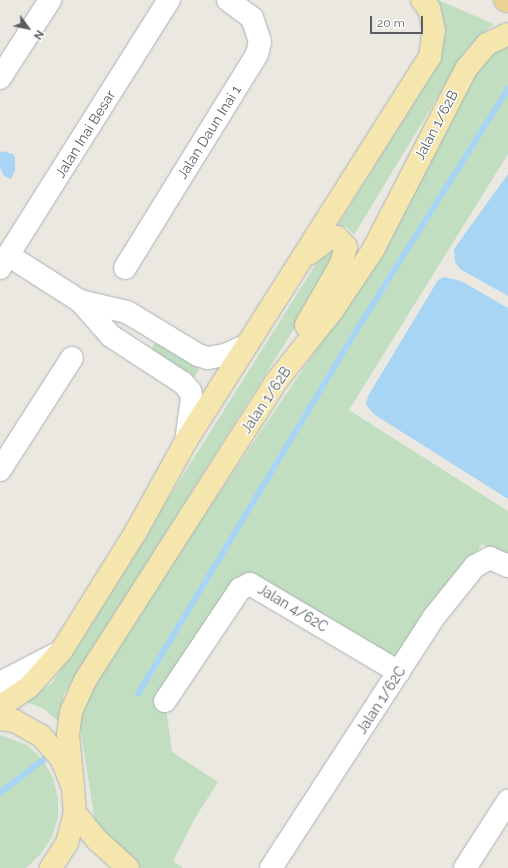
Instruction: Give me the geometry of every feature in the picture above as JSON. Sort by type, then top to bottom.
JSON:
[{"type":"main road","points":[[0,706],[29,687],[62,650],[137,530],[186,442],[245,346],[430,57],[434,30],[429,9],[422,0]]},
{"type":"main road","name":"Jalan 1/62B","points":[[51,868],[67,843],[75,813],[68,734],[71,712],[79,692],[275,384],[332,311],[373,250],[466,69],[487,44],[508,34]]},
{"type":"main road","points":[[275,384],[341,264],[346,247],[343,241],[337,237],[330,238],[298,265]]},
{"type":"main road","points":[[0,719],[15,721],[41,736],[61,758],[73,786]]},
{"type":"main road","points":[[75,813],[96,839],[128,868]]},
{"type":"street","points":[[0,78],[50,0]]},
{"type":"street","name":"Jalan Inai Besar","points":[[4,261],[169,0]]},
{"type":"street","name":"Jalan Daun Inai 1","points":[[125,268],[257,54],[260,42],[252,18],[228,0]]},
{"type":"street","points":[[4,261],[80,301],[122,310],[146,323],[198,356],[208,358],[225,355],[245,346]]},
{"type":"street","points":[[80,301],[111,336],[183,383],[190,391],[192,399],[186,442]]},
{"type":"street","points":[[130,349],[146,323]]},
{"type":"street","points":[[0,470],[72,358]]},
{"type":"street","name":"Jalan 1/62C","points":[[271,868],[434,617],[475,566],[490,558],[508,566]]},
{"type":"street","name":"Jalan 4/62C","points":[[165,702],[240,589],[250,584],[399,672]]},
{"type":"street","points":[[0,683],[62,650]]},
{"type":"street","points":[[464,868],[508,801]]},
{"type":"green space","points":[[438,0],[494,24],[475,40],[463,55],[354,235],[347,227],[338,225],[437,65],[444,33]]},
{"type":"green space","points":[[508,44],[508,154],[349,410],[508,511],[508,561],[482,544],[399,672],[246,576],[165,701],[172,752],[218,782],[195,818],[173,861],[183,868],[141,868],[116,852],[95,822],[80,727],[80,716],[92,687],[154,588],[377,261],[463,90],[490,54]]},
{"type":"green space","points":[[335,247],[335,264],[64,694],[58,721],[44,709],[25,701],[52,683],[326,248]]},
{"type":"green space","points":[[163,341],[198,365],[198,371],[195,376],[192,378],[151,351],[154,344]]},
{"type":"green space","points":[[0,735],[27,745],[43,760],[53,778],[58,797],[58,818],[52,837],[41,854],[26,868],[0,868]]},
{"type":"water","points":[[2,151],[13,154],[15,158],[15,171],[11,179],[4,176],[0,168],[0,153]]},
{"type":"water","points":[[508,174],[508,296],[460,269],[455,262],[454,249]]},
{"type":"water","points":[[444,277],[461,281],[508,308],[508,499],[375,415],[366,405],[368,396],[438,280]]},
{"type":"waterway","points":[[138,694],[360,325],[508,89]]},
{"type":"waterway","points":[[0,793],[43,760]]}]
